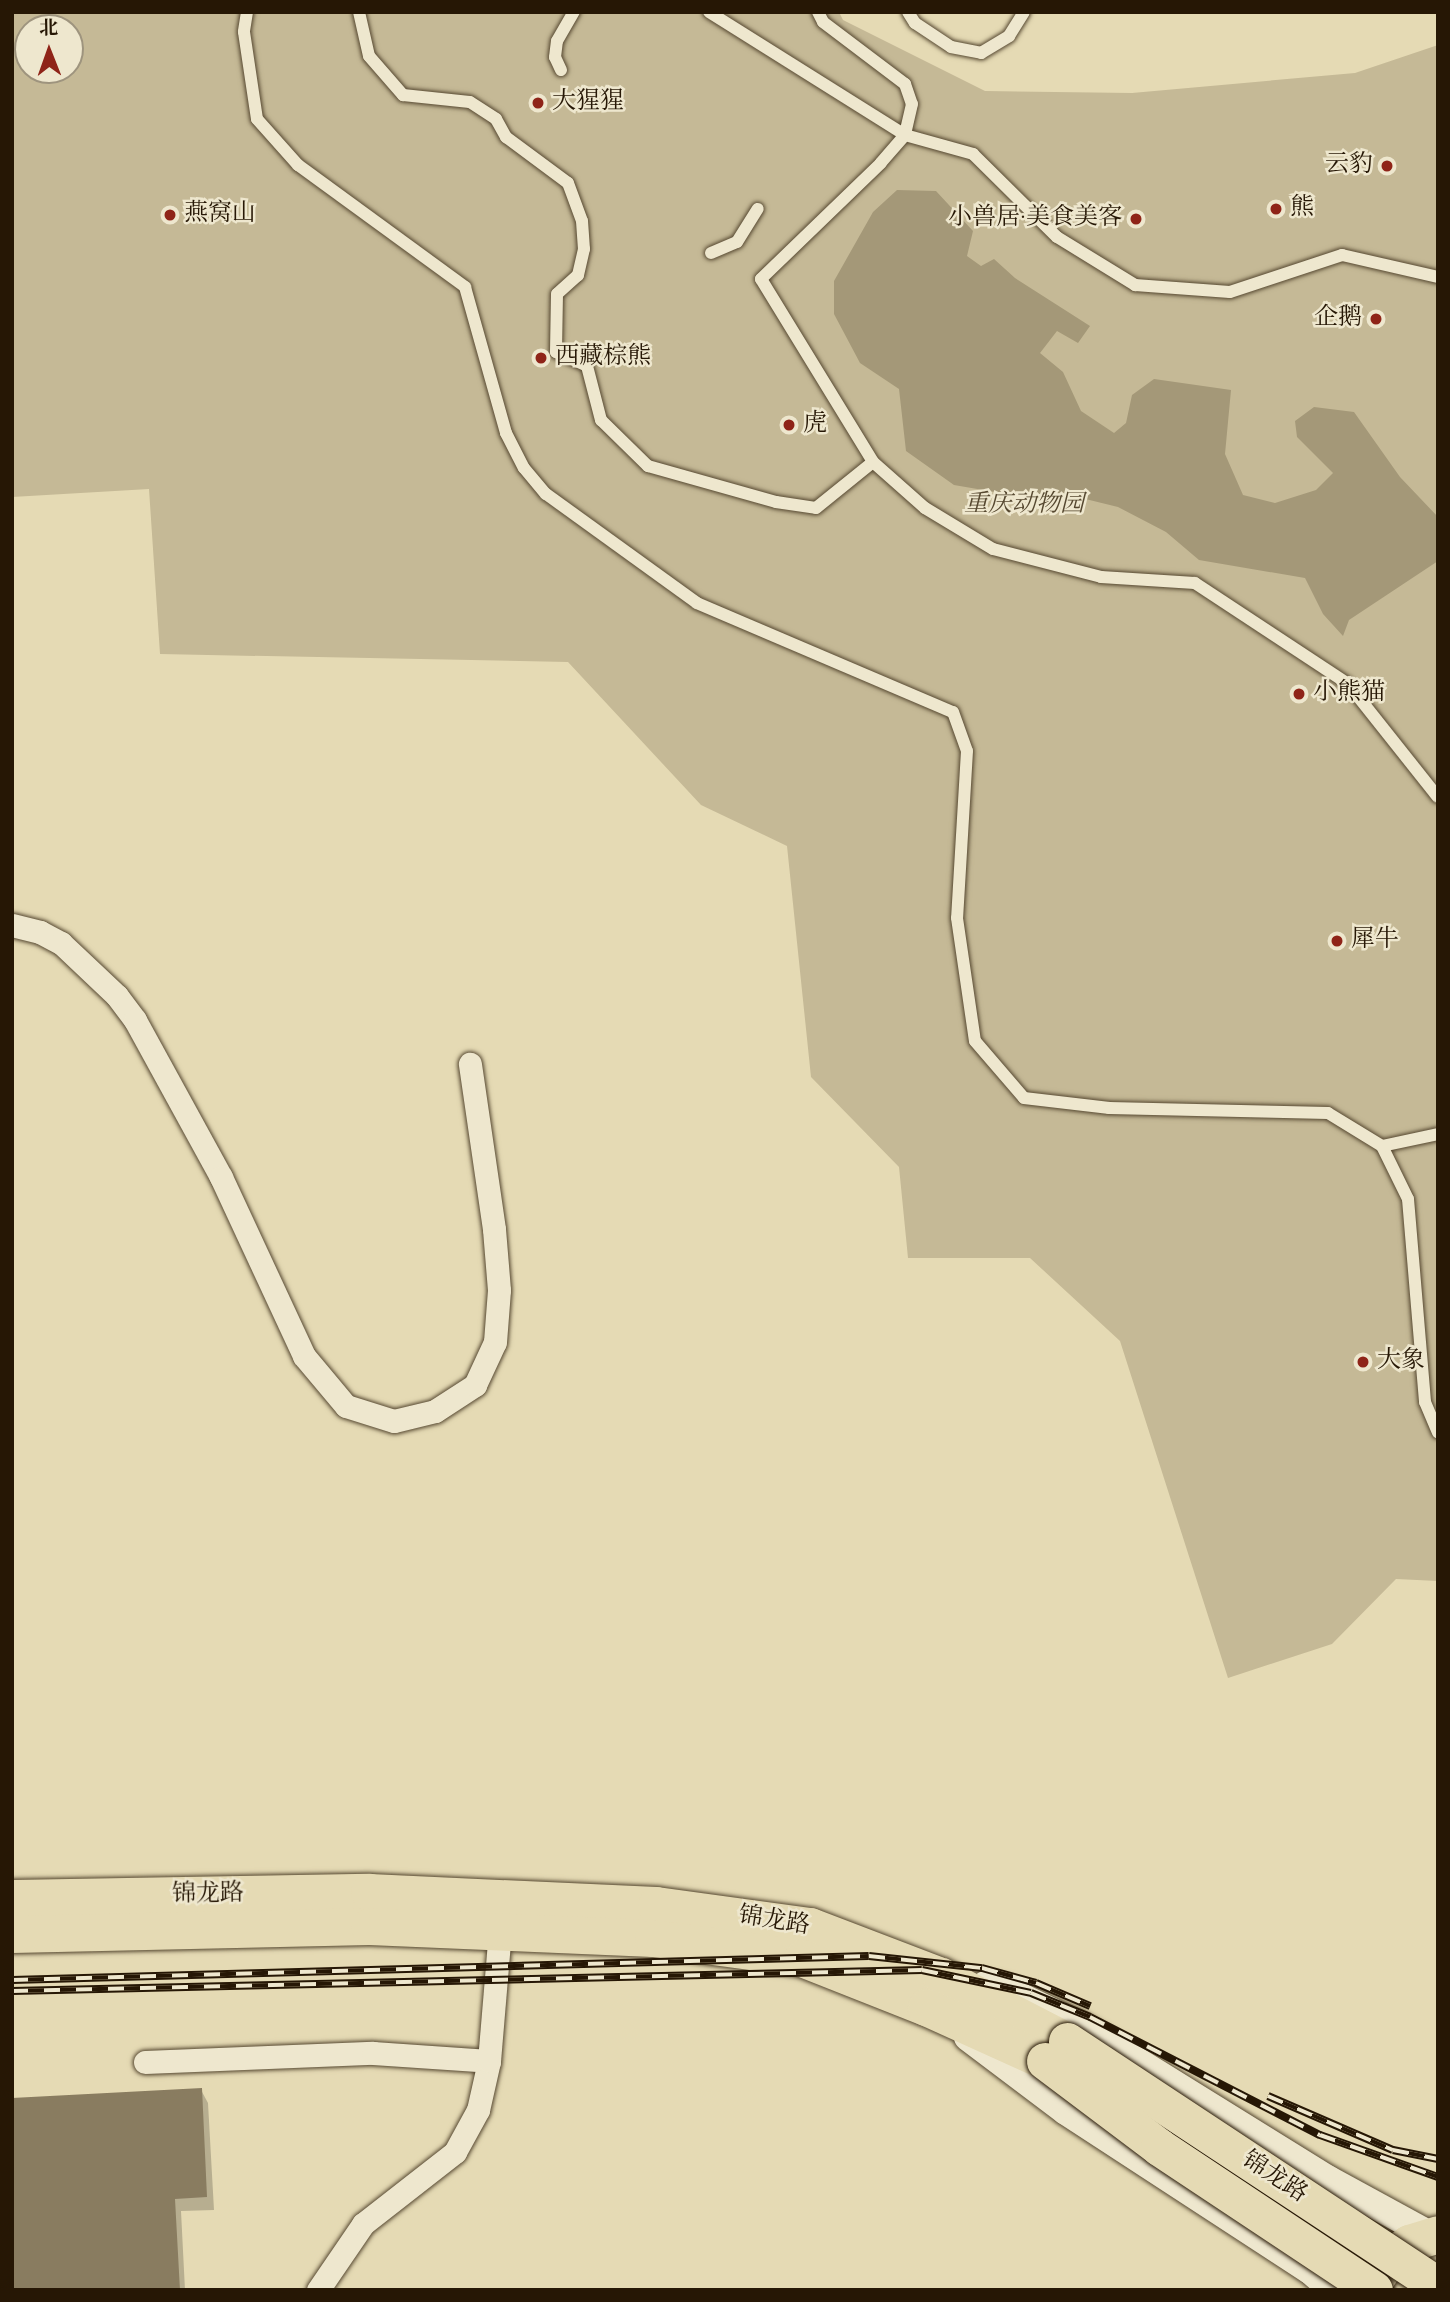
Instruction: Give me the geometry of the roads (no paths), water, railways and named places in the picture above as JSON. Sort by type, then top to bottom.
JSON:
[{"type":"main road","name":"锦龙路","points":[[12,1898],[369,1892],[656,1905],[810,1926],[1056,2051],[1438,2286]]},
{"type":"main road","name":"锦龙路","points":[[12,1934],[369,1926],[653,1938],[802,1958],[934,1991]]},
{"type":"main road","name":"锦龙路","points":[[1056,2051],[1159,2147],[1372,2290]]},
{"type":"main road","points":[[1372,2290],[1391,2256],[1434,2234]]},
{"type":"street","points":[[12,925],[61,943],[117,996],[135,1020],[221,1177],[304,1356],[346,1406],[394,1421],[435,1411],[475,1385],[495,1342],[499,1290],[494,1229],[470,1065]]},
{"type":"street","points":[[318,2290],[363,2224],[455,2152],[478,2110],[489,2061],[500,1931]]},
{"type":"street","points":[[934,1991],[1007,1990],[1077,2024],[1329,2180],[1434,2234]]},
{"type":"street","points":[[934,1991],[1066,2111],[1310,2270],[1333,2290]]},
{"type":"street","points":[[145,2062],[373,2053],[489,2061]]},
{"type":"lane","points":[[247,12],[244,32],[257,118],[298,165],[465,287],[506,433],[524,468],[546,494],[697,603],[953,712],[967,751],[957,918],[975,1041],[1024,1098],[1109,1108],[1328,1113],[1382,1146],[1408,1199],[1425,1402],[1438,1432]]},
{"type":"lane","points":[[359,12],[369,56],[402,95],[470,102],[496,119],[506,137],[568,183],[582,221],[584,249],[578,275],[557,294],[555,352],[587,366],[601,420],[648,466],[776,502],[816,508],[873,462]]},
{"type":"lane","points":[[561,70],[555,57],[557,41],[574,12]]},
{"type":"lane","points":[[709,12],[905,135],[973,154],[1057,237],[1135,285],[1230,292],[1342,255],[1438,277]]},
{"type":"lane","points":[[818,12],[823,22],[905,84],[912,104],[905,135],[761,279],[873,462],[925,508],[993,549],[1101,577],[1195,583],[1348,684],[1438,797]]},
{"type":"lane","points":[[908,12],[915,23],[951,47],[981,53],[1009,36],[1024,12]]},
{"type":"lane","points":[[711,253],[737,242],[758,209]]},
{"type":"lane","points":[[1382,1146],[1438,1134]]},
{"type":"railway","points":[[12,1980],[869,1956],[982,1968],[1036,1983],[1090,2006]]},
{"type":"railway","points":[[12,1991],[922,1970],[1031,1993],[1090,2017],[1320,2135],[1438,2177]]},
{"type":"railway","points":[[1268,2096],[1393,2150],[1438,2159]]},
{"type":"place","name":"大猩猩","points":[[538,103]]},
{"type":"place","name":"云豹","points":[[1387,166]]},
{"type":"place","name":"熊","points":[[1276,209]]},
{"type":"place","name":"燕窝山","points":[[170,215]]},
{"type":"place","name":"小兽居·美食美客","points":[[1136,219]]},
{"type":"place","name":"企鹅","points":[[1376,319]]},
{"type":"place","name":"西藏棕熊","points":[[541,358]]},
{"type":"place","name":"虎","points":[[789,425]]},
{"type":"place","name":"小熊猫","points":[[1299,694]]},
{"type":"place","name":"犀牛","points":[[1337,941]]},
{"type":"place","name":"大象","points":[[1363,1362]]},
{"type":"park label","name":"重庆动物园","points":[[1024,506]]}]
